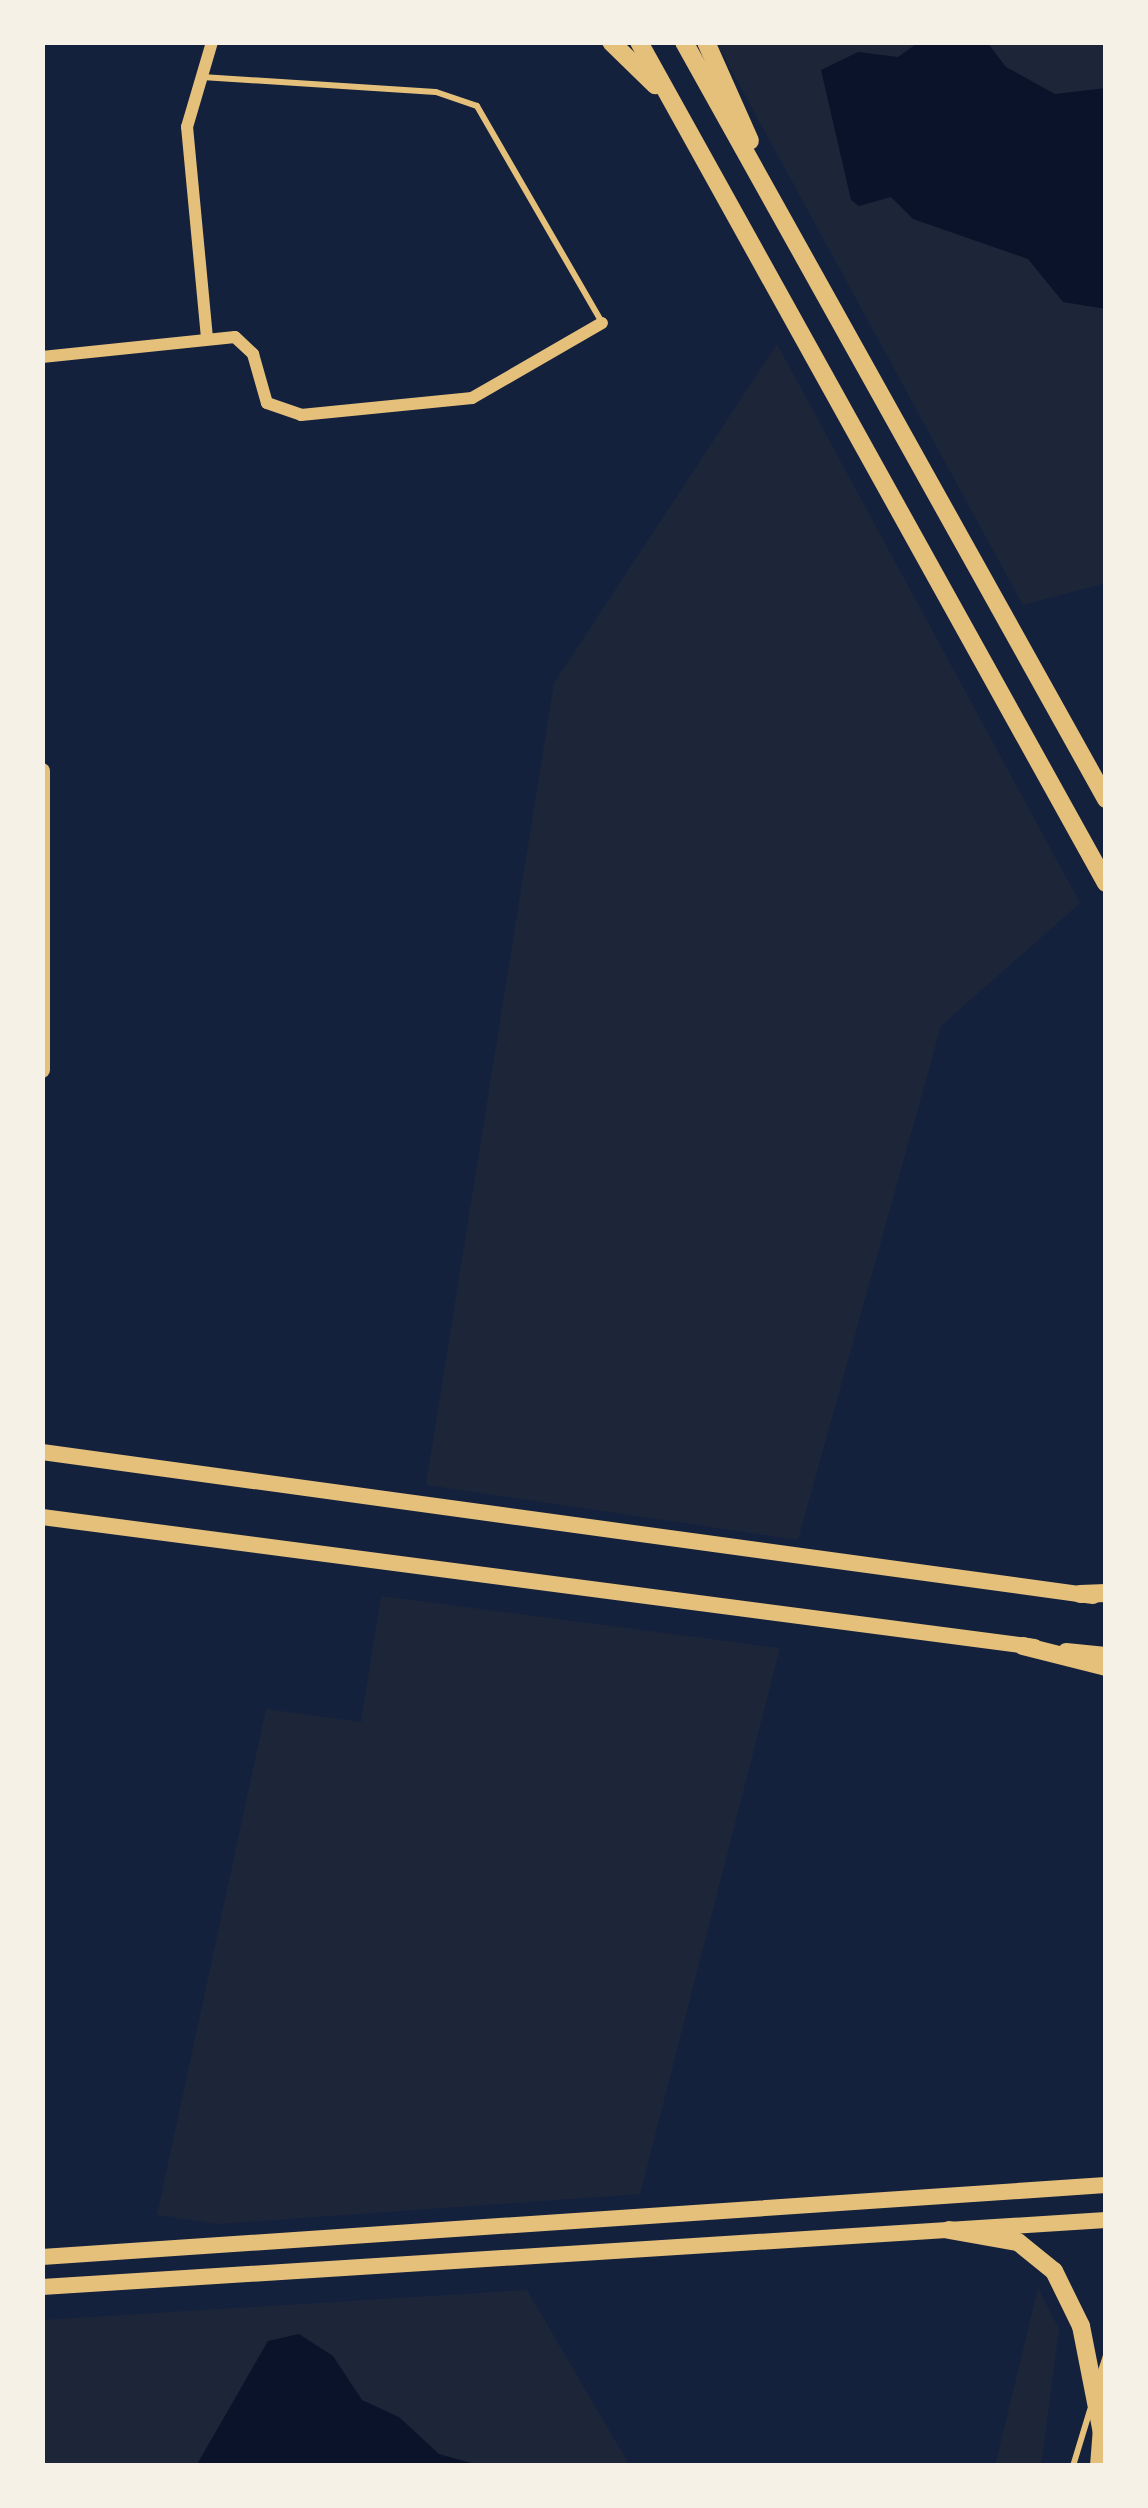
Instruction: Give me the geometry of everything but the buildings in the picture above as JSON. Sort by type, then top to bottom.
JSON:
[{"type":"main road","points":[[611,42],[671,100]]},
{"type":"main road","points":[[639,42],[1106,883]]},
{"type":"main road","points":[[684,42],[1106,799]]},
{"type":"main road","points":[[706,42],[767,190]]},
{"type":"main road","points":[[42,771],[48,949],[42,1070]]},
{"type":"main road","points":[[42,1453],[1106,1595]]},
{"type":"main road","points":[[42,1517],[1106,1655]]},
{"type":"main road","points":[[1023,1646],[1106,1667]]},
{"type":"main road","points":[[42,2257],[1106,2185]]},
{"type":"main road","points":[[42,2288],[1106,2220]]},
{"type":"main road","points":[[949,2230],[1018,2242],[1041,2255],[1081,2326],[1102,2433]]},
{"type":"main road","points":[[1099,2466],[1106,2377]]},
{"type":"street","points":[[207,338],[187,127],[212,42]]},
{"type":"street","points":[[42,357],[207,338],[248,342],[267,403],[301,415],[472,398],[602,323]]},
{"type":"lane","points":[[199,76],[436,92],[477,106],[602,323]]},
{"type":"lane","points":[[1073,2466],[1106,2355]]},
{"type":"shaded area","points":[[716,42],[1106,42],[1106,583],[1023,605]]},
{"type":"shaded area","points":[[919,42],[987,42],[1006,67],[1055,94],[1106,88],[1106,309],[1063,302],[1028,259],[913,219],[891,197],[859,206],[851,200],[821,70],[858,52],[898,57]]},
{"type":"shaded area","points":[[777,344],[1080,903],[941,1026],[798,1540],[426,1485],[554,683]]},
{"type":"shaded area","points":[[381,1596],[780,1648],[640,2194],[219,2224],[157,2215],[266,1709],[361,1722]]},
{"type":"shaded area","points":[[1038,2288],[1059,2329],[1041,2466],[995,2466]]},
{"type":"shaded area","points":[[527,2290],[630,2466],[42,2466],[42,2320]]},
{"type":"shaded area","points":[[299,2334],[333,2356],[362,2400],[399,2417],[439,2454],[482,2466],[196,2466],[268,2341]]}]
